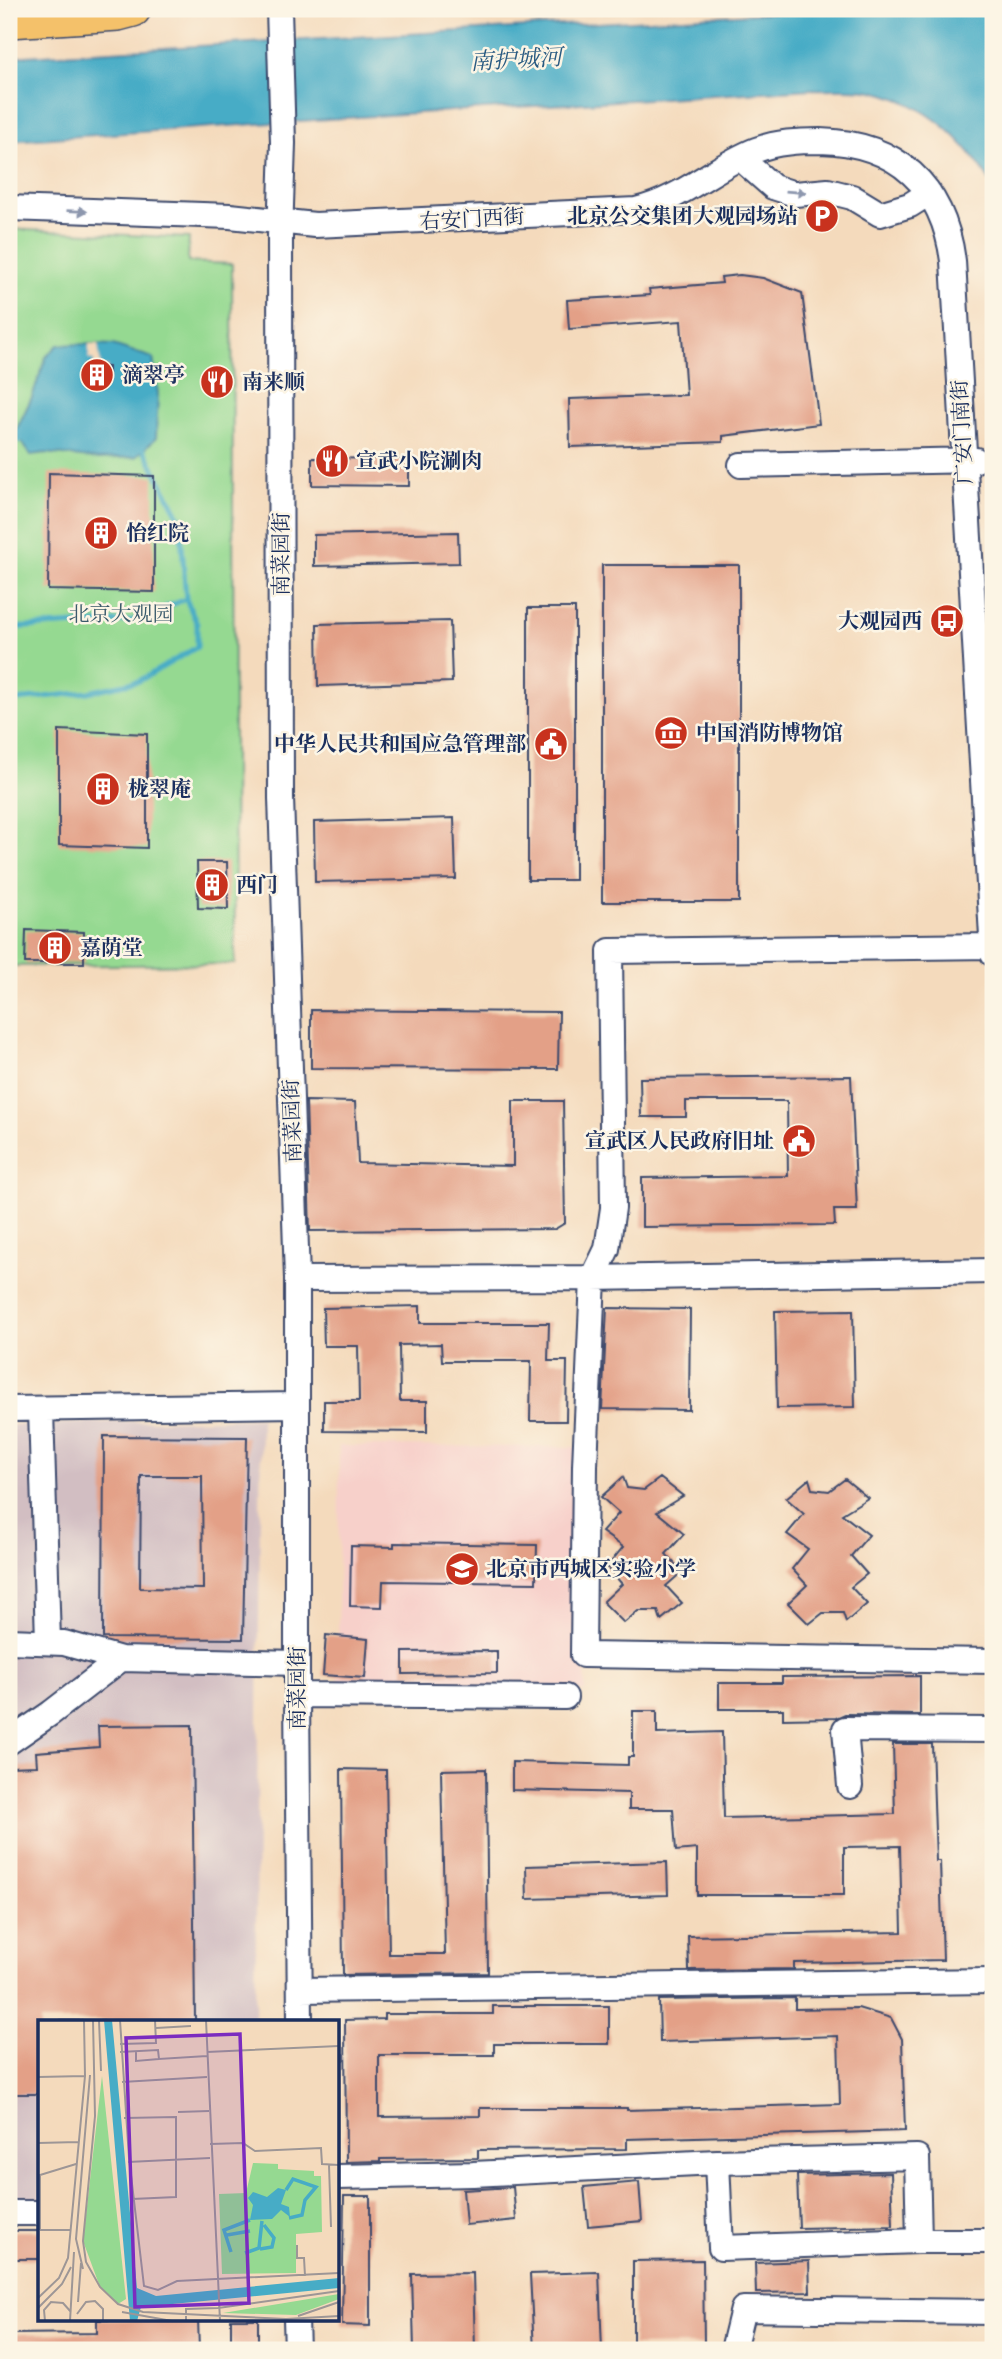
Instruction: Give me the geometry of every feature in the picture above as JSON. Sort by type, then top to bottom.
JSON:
[{"type":"highway","points":[[9,20],[118,13],[133,9]]},
{"type":"street","name":"南菜园街","points":[[279,15],[283,143],[281,798],[297,1279],[300,2020]]},
{"type":"street","name":"右安门西街","points":[[9,208],[230,216],[402,211],[633,199],[652,195],[734,151],[786,132],[818,130],[886,146],[915,168]]},
{"type":"street","name":"右安门西街","points":[[281,215],[315,225],[636,210],[669,198],[756,150],[787,142],[847,143],[883,153],[915,168]]},
{"type":"street","points":[[740,158],[773,187],[795,194],[828,191],[852,197],[880,214],[910,205],[929,192]]},
{"type":"street","name":"广安门南街","points":[[915,168],[943,219],[951,248],[993,707]]},
{"type":"street","name":"广安门南街","points":[[915,168],[944,196],[959,227],[964,257],[970,460],[993,954]]},
{"type":"street","points":[[741,465],[970,460]]},
{"type":"street","points":[[993,946],[610,951],[613,1208],[607,1249],[593,1278],[585,1466],[583,1655],[993,1661]]},
{"type":"street","points":[[297,1279],[593,1278],[993,1271]]},
{"type":"street","points":[[9,1409],[297,1405]]},
{"type":"street","points":[[41,1410],[48,1641]]},
{"type":"street","points":[[9,1641],[64,1643],[121,1659],[297,1662]]},
{"type":"street","points":[[9,1742],[121,1659]]},
{"type":"street","points":[[297,1695],[565,1697]]},
{"type":"street","points":[[850,1786],[845,1729],[993,1730]]},
{"type":"street","points":[[300,1990],[993,1981]]},
{"type":"street","points":[[340,2177],[916,2157],[919,2241]]},
{"type":"street","points":[[716,2162],[720,2248],[993,2241]]},
{"type":"street","points":[[9,2213],[38,2213]]},
{"type":"street","points":[[733,2350],[743,2309],[993,2312]]},
{"type":"street","points":[[296,2320],[296,2350]]},
{"type":"shaded area","points":[[261,1418],[255,2020],[38,2020],[38,2199],[9,2200],[9,1425]]},
{"type":"shaded area","name":"北京市西城区实验小学","points":[[339,1446],[585,1447],[585,1691],[338,1690]]},
{"type":"green space","name":"北京大观园","points":[[9,229],[189,238],[188,262],[232,264],[235,964],[9,966]]},
{"type":"water","name":"南护城河","points":[[838,9],[993,9],[993,186],[970,153],[928,114],[893,97],[859,89],[813,89],[403,114],[9,141],[9,57]]},
{"type":"water","points":[[58,345],[113,345],[153,358],[158,394],[156,438],[136,457],[99,459],[46,453],[31,455],[15,433],[32,397],[46,357]]},
{"type":"pier","name":"滴翠亭","points":[[89,344],[98,344],[101,366],[108,367],[108,384],[87,384],[87,366],[93,366],[94,360],[89,359]]},
{"type":"building","points":[[740,275],[763,278],[802,293],[819,424],[723,436],[723,442],[570,447],[569,399],[686,395],[681,321],[569,329],[567,300],[650,295],[649,289],[722,283],[721,277]]},
{"type":"building","name":"滴翠亭","points":[[87,366],[108,367],[108,384],[87,384]]},
{"type":"building","points":[[312,458],[409,459],[409,486],[312,485]]},
{"type":"building","name":"怡红院","points":[[49,473],[154,476],[154,592],[48,590]]},
{"type":"building","points":[[458,532],[459,563],[314,566],[314,535]]},
{"type":"building","name":"中国消防博物馆","points":[[602,565],[739,565],[739,902],[602,902]]},
{"type":"building","name":"中华人民共和国应急管理部","points":[[528,608],[575,608],[575,880],[528,880]]},
{"type":"building","points":[[450,621],[452,682],[318,686],[317,624]]},
{"type":"building","name":"栊翠庵","points":[[59,730],[147,734],[147,848],[59,845]]},
{"type":"building","points":[[454,818],[456,879],[315,882],[314,822]]},
{"type":"building","name":"西门","points":[[197,862],[227,862],[228,909],[198,908]]},
{"type":"building","name":"嘉荫堂","points":[[26,930],[84,932],[84,963],[25,963]]},
{"type":"building","points":[[311,1010],[559,1012],[558,1069],[311,1068]]},
{"type":"building","points":[[851,1076],[857,1210],[834,1210],[835,1225],[642,1227],[642,1178],[788,1176],[787,1101],[686,1101],[686,1117],[641,1117],[640,1078]]},
{"type":"building","points":[[306,1101],[355,1102],[358,1163],[513,1166],[513,1101],[563,1101],[565,1223],[555,1229],[310,1231]]},
{"type":"building","points":[[420,1306],[420,1323],[549,1323],[548,1361],[567,1361],[566,1421],[530,1421],[531,1361],[442,1361],[441,1344],[399,1345],[400,1401],[427,1401],[427,1432],[324,1431],[324,1401],[359,1401],[358,1346],[324,1346],[323,1308]]},
{"type":"building","points":[[607,1308],[690,1309],[689,1410],[602,1409]]},
{"type":"building","points":[[853,1310],[855,1407],[777,1408],[775,1311]]},
{"type":"building","points":[[104,1436],[247,1437],[243,1639],[103,1638]],"holes":[[[141,1476],[202,1476],[203,1589],[140,1588]]]},
{"type":"building","points":[[623,1477],[627,1488],[644,1490],[660,1478],[683,1496],[657,1512],[684,1534],[666,1554],[682,1572],[666,1586],[682,1603],[661,1620],[658,1611],[638,1611],[624,1623],[603,1602],[622,1584],[607,1567],[623,1547],[602,1532],[619,1513],[601,1497]]},
{"type":"building","points":[[809,1479],[812,1489],[829,1491],[845,1479],[868,1498],[842,1514],[869,1535],[851,1556],[867,1574],[851,1587],[867,1604],[846,1622],[843,1613],[823,1613],[809,1624],[788,1603],[807,1585],[792,1569],[808,1549],[787,1534],[804,1514],[786,1498]]},
{"type":"building","points":[[394,1543],[537,1545],[536,1583],[383,1581],[382,1607],[350,1606],[351,1546],[394,1547]]},
{"type":"building","points":[[326,1635],[368,1639],[365,1678],[323,1675]]},
{"type":"building","points":[[497,1651],[497,1673],[403,1674],[403,1652]]},
{"type":"building","points":[[920,1676],[920,1715],[845,1714],[836,1718],[783,1719],[783,1709],[719,1709],[719,1683],[782,1683],[782,1677]]},
{"type":"building","points":[[633,1711],[657,1711],[657,1734],[722,1732],[724,1818],[895,1814],[893,1744],[932,1744],[943,1960],[794,1963],[794,1969],[689,1970],[688,1936],[902,1932],[900,1846],[844,1847],[844,1895],[697,1895],[697,1849],[676,1851],[673,1809],[629,1809],[629,1793],[512,1790],[512,1762],[628,1765],[628,1757],[633,1757]]},
{"type":"building","points":[[192,1725],[195,2020],[38,2020],[38,2094],[9,2094],[9,1767],[37,1766],[36,1752],[99,1747],[98,1726]]},
{"type":"building","points":[[341,1769],[386,1770],[389,1954],[445,1954],[441,1770],[486,1769],[488,1973],[343,1975]]},
{"type":"building","points":[[667,1862],[668,1895],[527,1899],[526,1866]]},
{"type":"building","points":[[795,1998],[795,2009],[858,2008],[891,2018],[902,2039],[905,2131],[627,2139],[627,2149],[478,2150],[478,2158],[346,2162],[345,2020],[384,2019],[384,2014],[493,2014],[493,2006],[609,2006],[609,2044],[494,2044],[494,2055],[379,2055],[379,2117],[480,2116],[480,2108],[627,2110],[840,2104],[838,2036],[660,2042],[659,2000]]},
{"type":"building","points":[[891,2173],[893,2226],[799,2228],[797,2175]]},
{"type":"building","points":[[639,2182],[642,2221],[588,2226],[584,2187]]},
{"type":"building","points":[[513,2187],[516,2220],[466,2225],[463,2190]]},
{"type":"building","points":[[344,2196],[370,2196],[370,2326],[342,2325]]},
{"type":"building","points":[[9,2231],[38,2231],[38,2259],[9,2259]]},
{"type":"building","points":[[703,2260],[704,2345],[633,2346],[633,2261]]},
{"type":"building","points":[[809,2261],[810,2292],[756,2293],[755,2263]]},
{"type":"building","points":[[599,2272],[602,2350],[534,2350],[530,2274]]},
{"type":"building","points":[[473,2273],[475,2350],[414,2350],[412,2274]]},
{"type":"building","points":[[97,2320],[198,2320],[199,2350],[9,2350],[9,2334],[97,2333]]},
{"type":"building","points":[[231,2320],[258,2320],[258,2350],[231,2350]]},
{"type":"waterway","points":[[9,444],[20,440]]},
{"type":"waterway","points":[[9,701],[88,692],[139,681],[197,647],[197,624],[186,599],[180,519],[144,449]]},
{"type":"waterway","points":[[9,628],[131,621],[186,599]]},
{"type":"place","name":"北京公交集团大观园场站","points":[[822,216]]},
{"type":"place","name":"滴翠亭","points":[[97,375]]},
{"type":"place","name":"南来顺","points":[[217,382]]},
{"type":"place","name":"宣武小院涮肉","points":[[332,461]]},
{"type":"place","name":"怡红院","points":[[101,533]]},
{"type":"place","name":"大观园西","points":[[947,621]]},
{"type":"place","name":"中国消防博物馆","points":[[671,733]]},
{"type":"place","name":"中华人民共和国应急管理部","points":[[551,744]]},
{"type":"place","name":"栊翠庵","points":[[103,789]]},
{"type":"place","name":"西门","points":[[212,885]]},
{"type":"place","name":"嘉荫堂","points":[[55,948]]},
{"type":"place","name":"宣武区人民政府旧址","points":[[799,1141]]},
{"type":"place","name":"北京市西城区实验小学","points":[[462,1569]]}]
